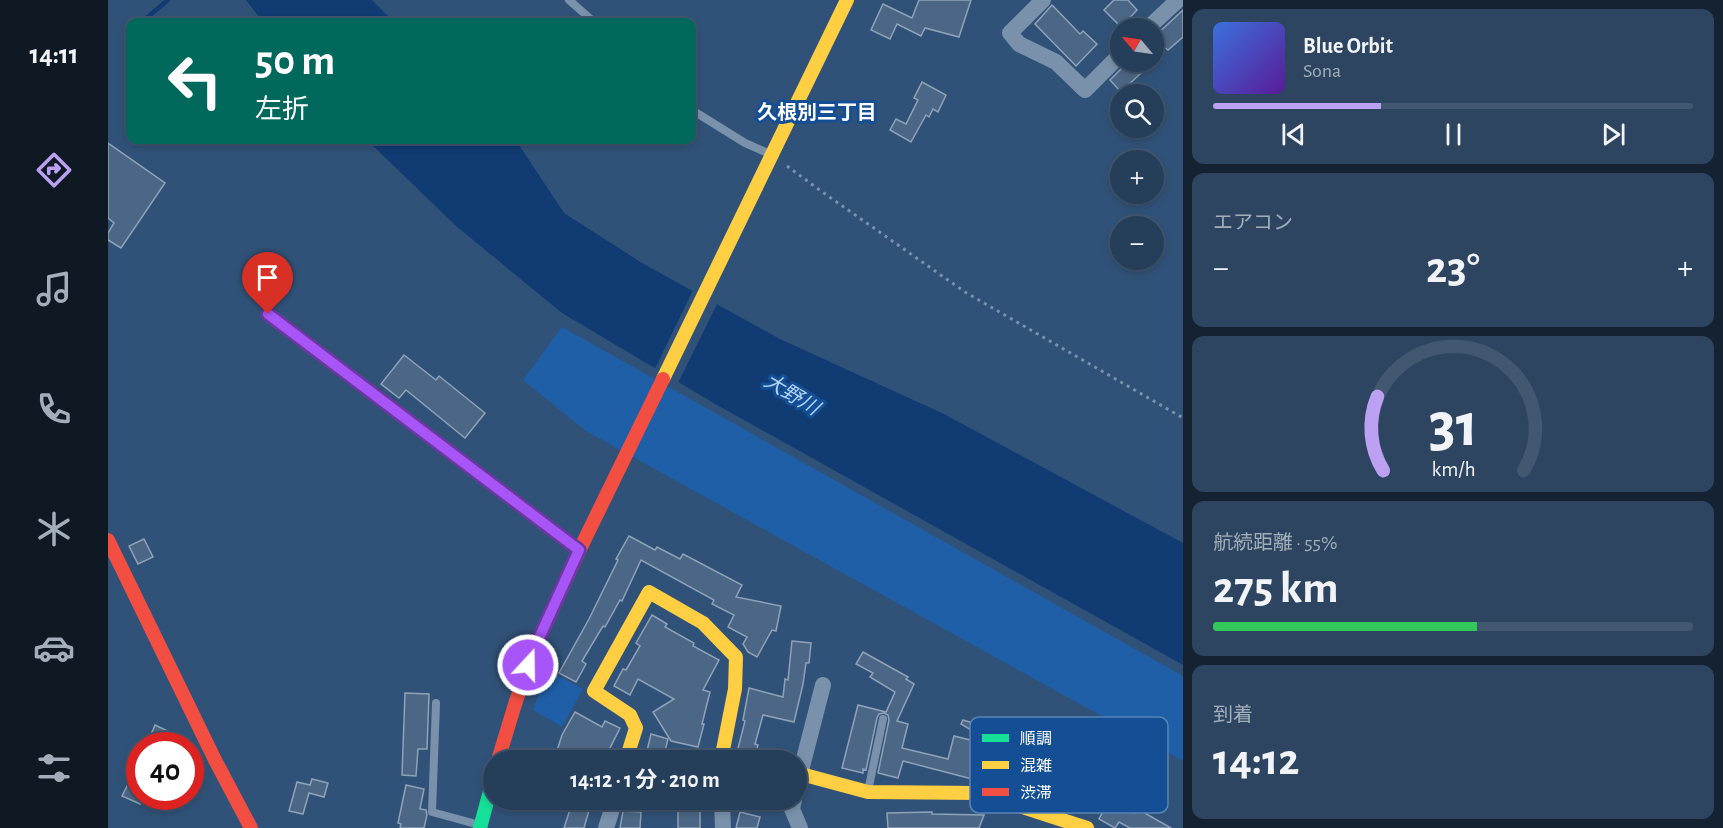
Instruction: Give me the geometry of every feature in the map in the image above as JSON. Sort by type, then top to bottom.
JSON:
[{"type":"street","points":[[501,750],[535,647],[579,550],[847,0]]},
{"type":"street","points":[[1043,0],[1010,33],[1019,44],[1056,62],[1085,90],[1110,66]]},
{"type":"street","points":[[1159,18],[1178,0]]},
{"type":"street","points":[[108,540],[215,760],[251,828]]},
{"type":"street","points":[[629,750],[636,728],[630,715],[594,691],[649,592],[703,623],[736,657],[735,689],[723,750]]},
{"type":"street","points":[[807,750],[823,685]]},
{"type":"street","points":[[807,783],[868,792],[970,793]]},
{"type":"street","points":[[480,826],[484,810]]},
{"type":"street","points":[[606,828],[612,810]]},
{"type":"street","points":[[722,810],[723,828]]},
{"type":"street","points":[[792,810],[800,828]]},
{"type":"street","points":[[1040,813],[1080,827]]},
{"type":"lane","points":[[569,0],[589,18]]},
{"type":"lane","points":[[696,112],[772,155]]},
{"type":"lane","points":[[268,314],[579,550]]},
{"type":"lane","points":[[436,703],[432,812],[480,826]]},
{"type":"lane","points":[[868,792],[883,720]]},
{"type":"path","points":[[772,155],[966,292],[1183,418]]},
{"type":"shaded area","points":[[562,327],[1183,676],[1183,761],[1168,753],[1168,717],[1103,717],[586,431],[523,380]]},
{"type":"shaded area","points":[[547,670],[583,689],[562,727],[533,710]]},
{"type":"water","points":[[246,0],[372,0],[390,18],[260,18]]},
{"type":"water","name":"大野川","points":[[371,144],[518,144],[564,213],[642,263],[780,339],[944,414],[1183,543],[1183,665],[717,405],[562,313],[456,226]]},
{"type":"pier","points":[[694,288],[718,302],[677,385],[654,371]]},
{"type":"building","points":[[919,0],[971,0],[959,37],[925,28],[921,36],[897,24],[890,39],[871,30],[883,4],[912,18]]},
{"type":"building","points":[[1114,0],[1128,0],[1137,10],[1129,18],[1112,18],[1104,10]]},
{"type":"building","points":[[1052,5],[1080,34],[1083,31],[1097,44],[1076,66],[1035,24]]},
{"type":"building","points":[[1183,10],[1183,37],[1168,50],[1164,47],[1164,28]]},
{"type":"building","points":[[1118,72],[1141,73],[1129,84],[1114,84],[1110,80]]},
{"type":"building","points":[[922,82],[946,95],[938,112],[933,109],[929,117],[926,115],[911,142],[890,130],[896,119],[906,124],[918,100],[914,98]]},
{"type":"building","points":[[108,143],[165,183],[121,248],[108,240],[108,233],[114,223],[108,218]]},
{"type":"building","points":[[404,355],[436,380],[439,376],[485,413],[465,438],[406,390],[399,398],[381,384]]},
{"type":"building","points":[[629,536],[655,550],[657,547],[680,559],[683,554],[742,585],[736,597],[781,606],[776,631],[772,630],[757,657],[748,652],[743,644],[747,637],[728,627],[734,615],[712,604],[714,600],[641,560],[622,601],[620,600],[582,661],[586,664],[576,682],[559,673],[589,619]]},
{"type":"building","points":[[144,539],[153,557],[138,564],[129,546]]},
{"type":"building","points":[[652,615],[667,624],[665,627],[694,643],[693,646],[719,660],[703,690],[710,692],[698,747],[671,741],[653,712],[674,699],[638,679],[630,695],[614,686],[640,646],[636,643]]},
{"type":"building","points":[[792,641],[811,643],[809,663],[806,663],[794,722],[763,715],[755,744],[758,745],[757,750],[738,750],[745,721],[743,720],[749,688],[783,697],[785,679],[788,680]]},
{"type":"building","points":[[863,652],[908,677],[906,679],[914,684],[897,721],[908,724],[902,748],[948,759],[954,736],[970,740],[970,778],[903,761],[898,778],[878,773],[889,720],[888,715],[884,713],[879,714],[877,718],[866,770],[863,769],[863,773],[842,768],[858,705],[886,712],[895,692],[870,677],[873,673],[856,664]]},
{"type":"building","points":[[405,693],[429,694],[427,749],[418,749],[416,776],[402,775]]},
{"type":"building","points":[[575,712],[602,727],[605,721],[620,728],[609,750],[557,750],[562,735]]},
{"type":"building","points":[[963,720],[970,722],[970,729],[961,724]]},
{"type":"building","points":[[155,725],[170,732],[152,732]]},
{"type":"building","points":[[651,734],[668,739],[665,750],[647,750]]},
{"type":"building","points":[[312,779],[328,783],[324,797],[309,793],[303,814],[289,811],[297,782],[310,785]]},
{"type":"building","points":[[406,785],[424,789],[420,809],[426,810],[424,828],[400,828],[401,824],[398,823]]},
{"type":"building","points":[[570,810],[589,810],[584,828],[564,828]]},
{"type":"building","points":[[678,810],[700,810],[700,828],[678,828]]},
{"type":"building","points":[[623,811],[641,812],[640,828],[620,828]]},
{"type":"building","points":[[740,812],[760,817],[757,828],[736,828]]},
{"type":"building","points":[[932,812],[932,814],[984,815],[979,828],[888,828],[887,813]]},
{"type":"building","points":[[1102,813],[1145,813],[1171,828],[1130,828],[1119,822],[1115,828],[1099,819]]},
{"type":"waterway","points":[[146,18],[168,0]]},
{"type":"traffic: fast","points":[[480,828],[485,810]]},
{"type":"traffic: slow","points":[[663,379],[847,0]]},
{"type":"traffic: slow","points":[[629,750],[636,728],[630,715],[594,691],[649,592],[703,623],[736,657],[735,689],[723,750]]},
{"type":"traffic: slow","points":[[807,776],[868,792],[970,793]]},
{"type":"traffic: slow","points":[[1041,813],[1087,828]]},
{"type":"traffic: jam","points":[[501,750],[535,647],[663,379]]},
{"type":"traffic: jam","points":[[108,540],[215,760],[251,828]]},
{"type":"district","name":"久根別三丁目","points":[[817,112]]},
{"type":"route","points":[[268,314],[579,550],[528,665]]}]
